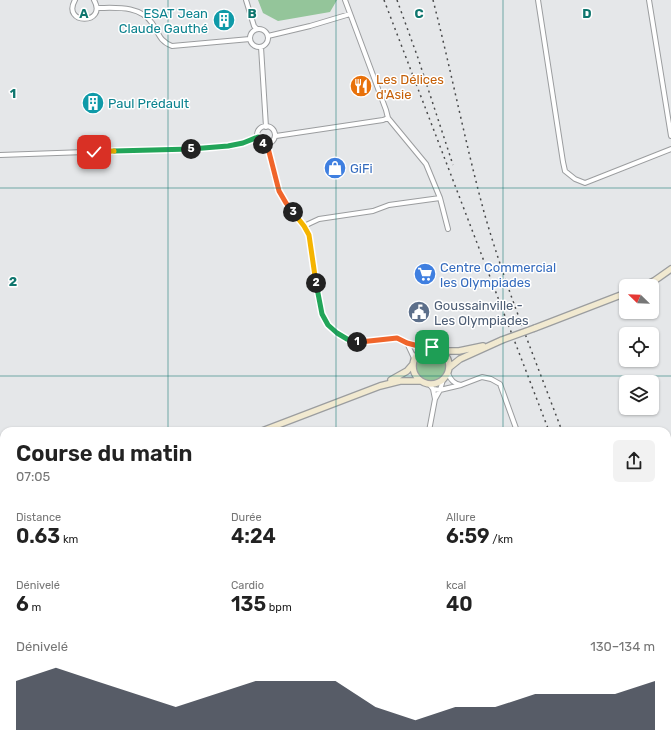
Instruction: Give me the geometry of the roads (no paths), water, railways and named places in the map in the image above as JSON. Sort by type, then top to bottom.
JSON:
[{"type":"main road","points":[[657,279],[671,269]]},
{"type":"main road","points":[[450,367],[460,359],[502,340],[619,296]]},
{"type":"main road","points":[[443,352],[467,350],[493,344]]},
{"type":"main road","points":[[272,427],[380,386],[400,380],[421,381],[429,384],[438,383],[448,374],[450,367],[448,358],[443,352],[435,347],[426,348],[420,351],[403,373],[380,386]]},
{"type":"main road","points":[[413,361],[414,372],[421,381]]},
{"type":"street","points":[[75,0],[73,11],[81,19],[88,19],[96,12],[97,8],[94,0]]},
{"type":"street","points":[[246,0],[256,29]]},
{"type":"street","points":[[344,0],[388,118],[426,164],[440,198],[448,229]]},
{"type":"street","points":[[538,0],[565,171],[575,179],[585,183],[671,149]]},
{"type":"street","points":[[649,0],[671,136]]},
{"type":"street","points":[[97,8],[129,9],[139,12],[151,23],[162,41],[172,46],[250,39]]},
{"type":"street","points":[[268,36],[310,26],[350,14]]},
{"type":"street","points":[[256,29],[262,29],[268,36],[268,42],[261,47],[255,46],[250,42],[251,32],[256,29]]},
{"type":"street","points":[[261,47],[266,127]]},
{"type":"street","points":[[276,136],[272,128],[266,127],[261,129],[258,134],[260,142],[264,145],[272,141],[276,136],[388,118]]},
{"type":"street","points":[[0,155],[228,146],[243,143],[258,137]]},
{"type":"street","points":[[267,144],[279,191],[309,235],[319,302],[322,314],[328,325],[347,339],[360,342],[397,338],[407,343],[426,348]]},
{"type":"street","points":[[304,226],[319,219],[373,211],[389,205],[440,198]]},
{"type":"street","points":[[407,343],[413,361]]},
{"type":"street","points":[[448,374],[454,383],[462,385]]},
{"type":"street","points":[[433,389],[440,390],[462,385],[482,377],[491,379],[500,384],[516,427]]},
{"type":"street","points":[[430,427],[435,399],[443,380]]},
{"type":"street","points":[[429,384],[433,389],[435,399]]},
{"type":"railway","points":[[384,0],[547,427]]},
{"type":"railway","points":[[397,0],[418,58],[453,165]]},
{"type":"railway","points":[[433,0],[477,186],[492,240],[560,427]]},
{"type":"place","name":"ESAT Jean Claude Gauthé","points":[[224,20]]},
{"type":"place","name":"Les Délices d'Asie","points":[[361,86]]},
{"type":"place","name":"Paul Prédault","points":[[93,103]]},
{"type":"place","name":"GiFi","points":[[335,168]]},
{"type":"place","name":"Centre Commercial les Olympiades","points":[[425,274]]},
{"type":"place","name":"Goussainville - Les Olympiades","points":[[419,312]]}]
